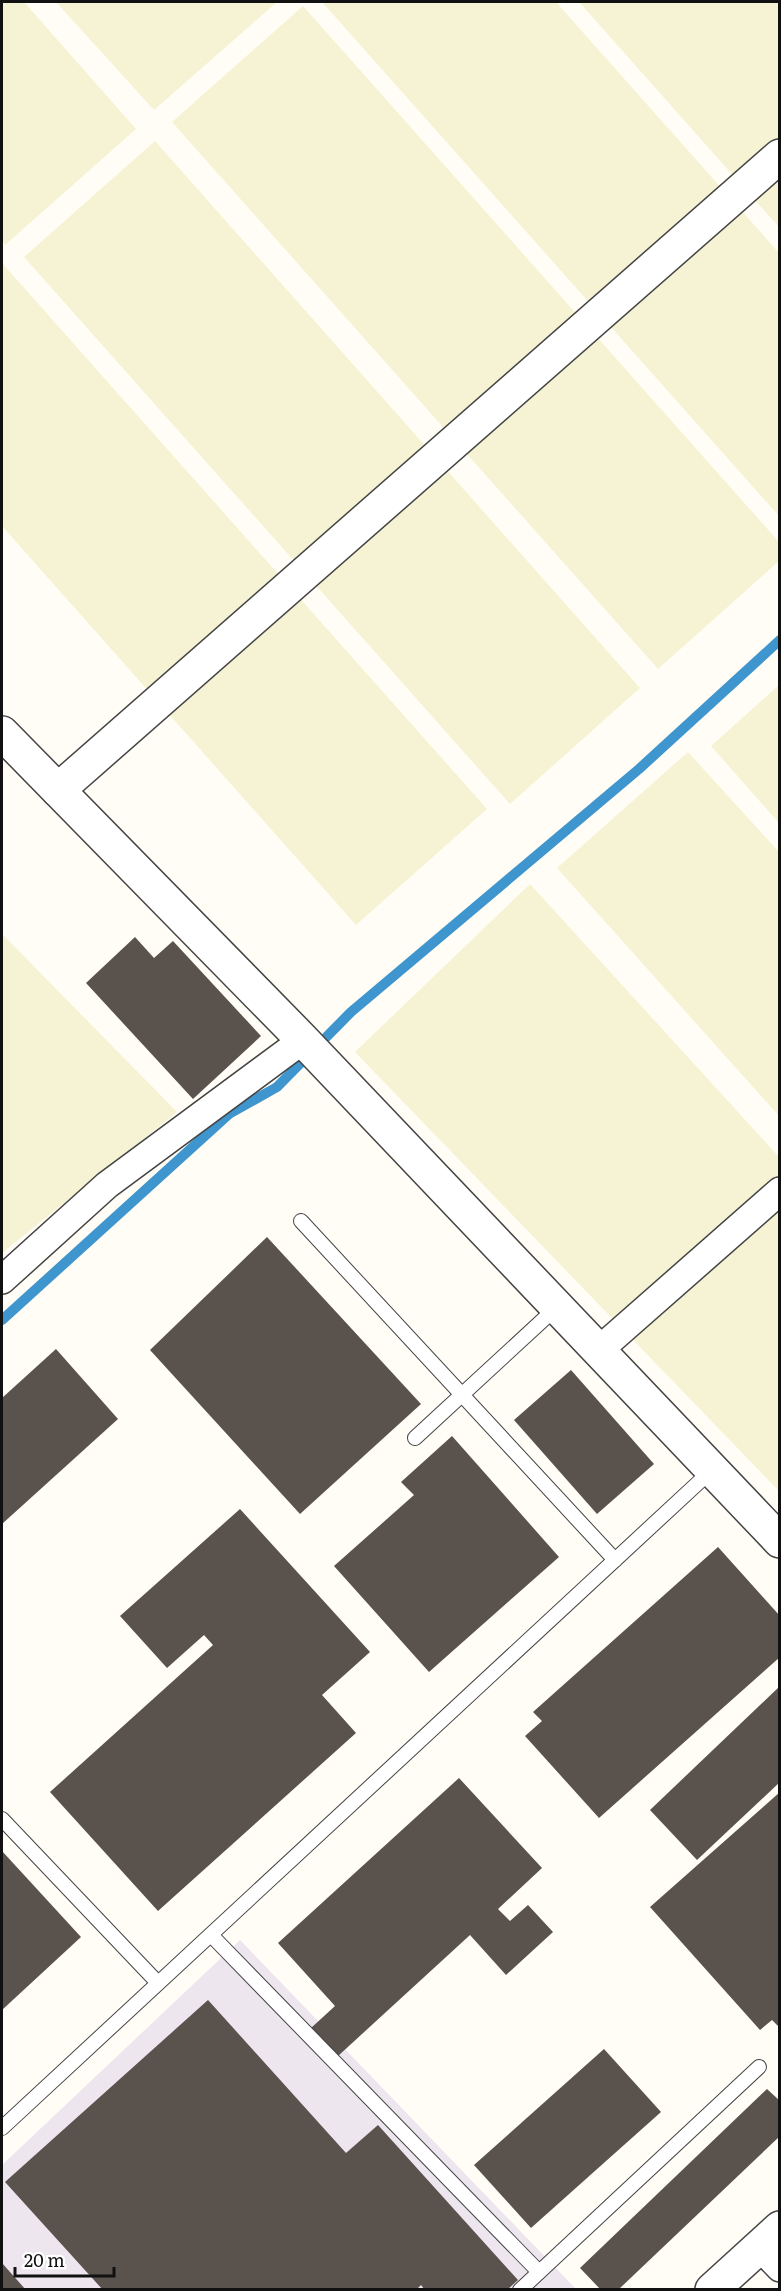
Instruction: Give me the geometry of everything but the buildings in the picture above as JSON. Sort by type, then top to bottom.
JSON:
[{"type":"street","points":[[58,790],[780,156]]},
{"type":"street","points":[[2,733],[303,1040],[780,1541]]},
{"type":"street","points":[[2,1280],[107,1185],[303,1040]]},
{"type":"street","points":[[598,1351],[780,1191]]},
{"type":"street","points":[[712,2289],[773,2247]]},
{"type":"lane","points":[[301,1221],[615,1560]]},
{"type":"lane","points":[[415,1438],[557,1307]]},
{"type":"lane","points":[[2,2128],[712,1470]]},
{"type":"lane","points":[[2,1819],[158,1983]]},
{"type":"lane","points":[[211,1935],[539,2272]]},
{"type":"lane","points":[[520,2289],[759,2067]]},
{"type":"shaded area","points":[[2,2],[24,2],[136,129],[5,245],[2,240]]},
{"type":"shaded area","points":[[56,2],[277,2],[154,110]]},
{"type":"shaded area","points":[[322,2],[556,2],[779,253],[779,516]]},
{"type":"shaded area","points":[[579,2],[779,2],[779,227]]},
{"type":"shaded area","points":[[303,6],[779,542],[779,561],[658,669],[172,122]]},
{"type":"shaded area","points":[[155,141],[640,688],[510,804],[24,257]]},
{"type":"shaded area","points":[[2,263],[487,809],[356,925],[2,526]]},
{"type":"shaded area","points":[[779,685],[779,823],[711,746]]},
{"type":"shaded area","points":[[688,752],[779,852],[779,1116],[557,868]]},
{"type":"shaded area","points":[[530,884],[779,1157],[779,1491],[355,1052]]},
{"type":"shaded area","points":[[2,934],[177,1112],[2,1253]]},
{"type":"shaded area","points":[[240,1940],[576,2289],[2,2290],[2,2165]]},
{"type":"waterway","points":[[2,1320],[229,1114],[277,1087],[351,1012],[639,769],[780,640]]}]
